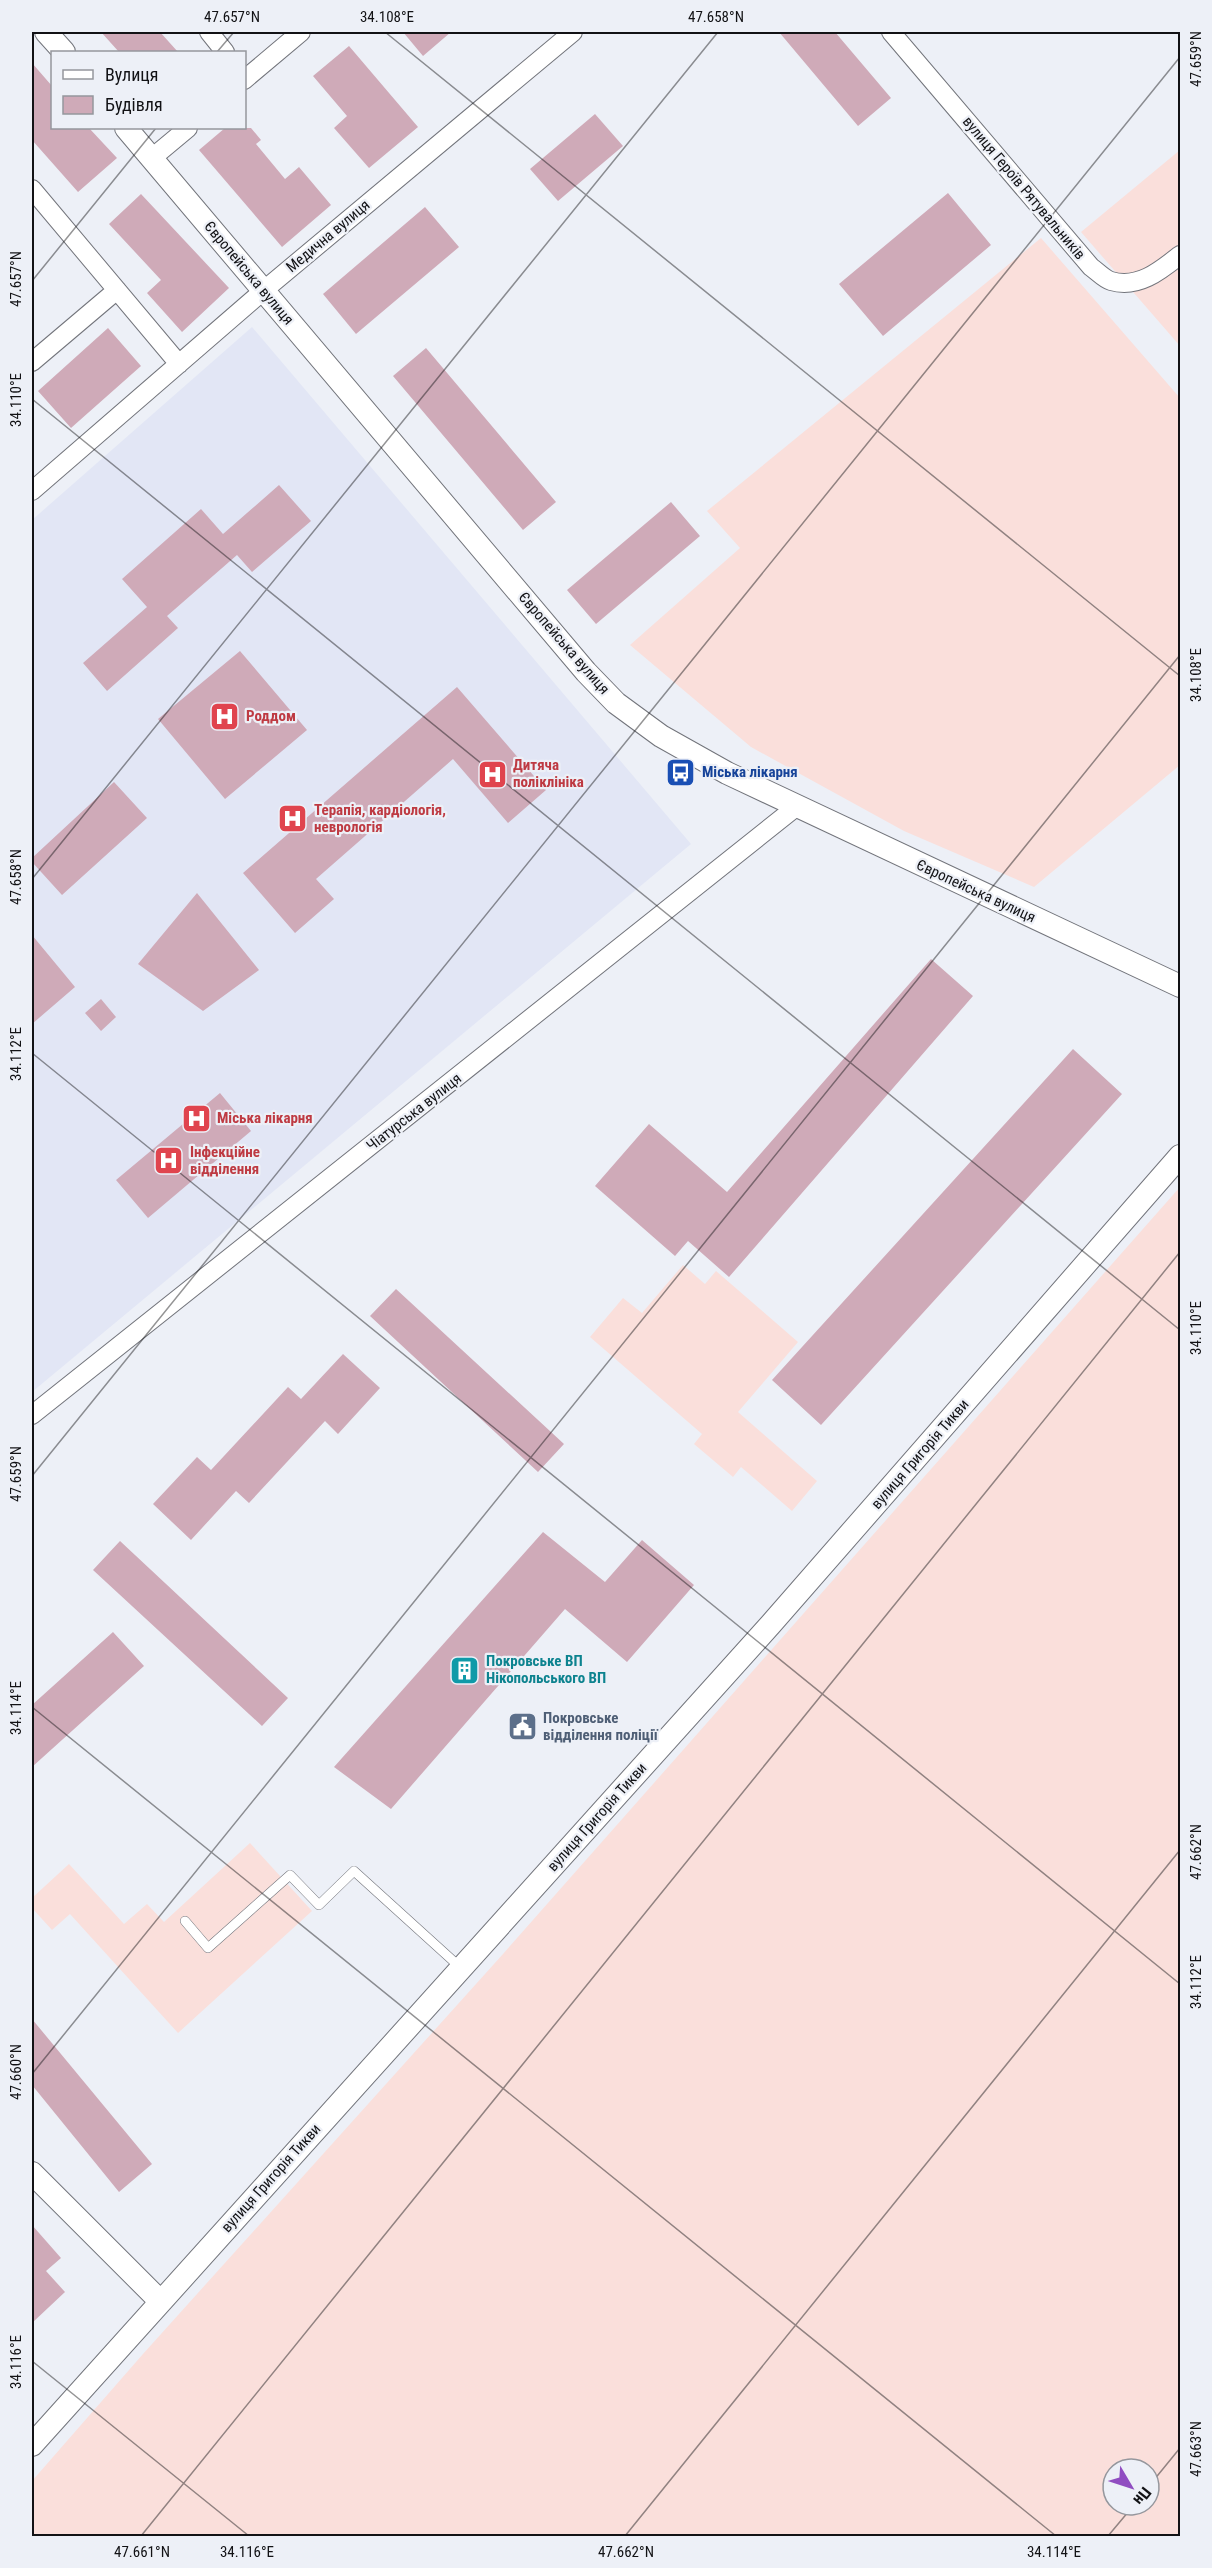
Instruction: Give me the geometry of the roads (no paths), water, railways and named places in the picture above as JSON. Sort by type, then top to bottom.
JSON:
[{"type":"street","points":[[46,32],[63,51]]},
{"type":"street","points":[[208,32],[224,51]]},
{"type":"street","points":[[246,77],[302,32]]},
{"type":"street","name":"Медична вулиця","points":[[32,491],[263,291],[573,32]]},
{"type":"street","name":"вулиця Героїв Рятувальників","points":[[891,32],[1083,258],[1109,281],[1133,283],[1156,274],[1180,255]]},
{"type":"street","name":"Європейська вулиця","points":[[127,129],[578,663],[616,703],[661,736],[727,773],[1180,987]]},
{"type":"street","points":[[152,158],[187,129]]},
{"type":"street","points":[[32,189],[179,364]]},
{"type":"street","points":[[32,362],[117,290]]},
{"type":"street","name":"Чіатурська вулиця","points":[[32,1415],[796,807]]},
{"type":"street","name":"вулиця Григорія Тикви","points":[[32,2445],[771,1624],[1180,1156]]},
{"type":"street","points":[[32,2173],[160,2301]]},
{"type":"lane","points":[[185,1921],[208,1947],[290,1875],[319,1905],[354,1870],[461,1968]]},
{"type":"place","name":"Роддом","points":[[225,716]]},
{"type":"place","name":"Міська лікарня","points":[[681,772]]},
{"type":"place","name":"Дитяча поліклініка","points":[[492,774]]},
{"type":"place","name":"Терапія, кардіологія, неврологія","points":[[293,819]]},
{"type":"place","name":"Мiська лiкарня","points":[[196,1118]]},
{"type":"place","name":"Інфекційне відділення","points":[[169,1161]]},
{"type":"place","name":"Покровське ВП Нікопольського ВП","points":[[465,1670]]},
{"type":"place","name":"Покровське відділення поліції","points":[[522,1727]]}]
